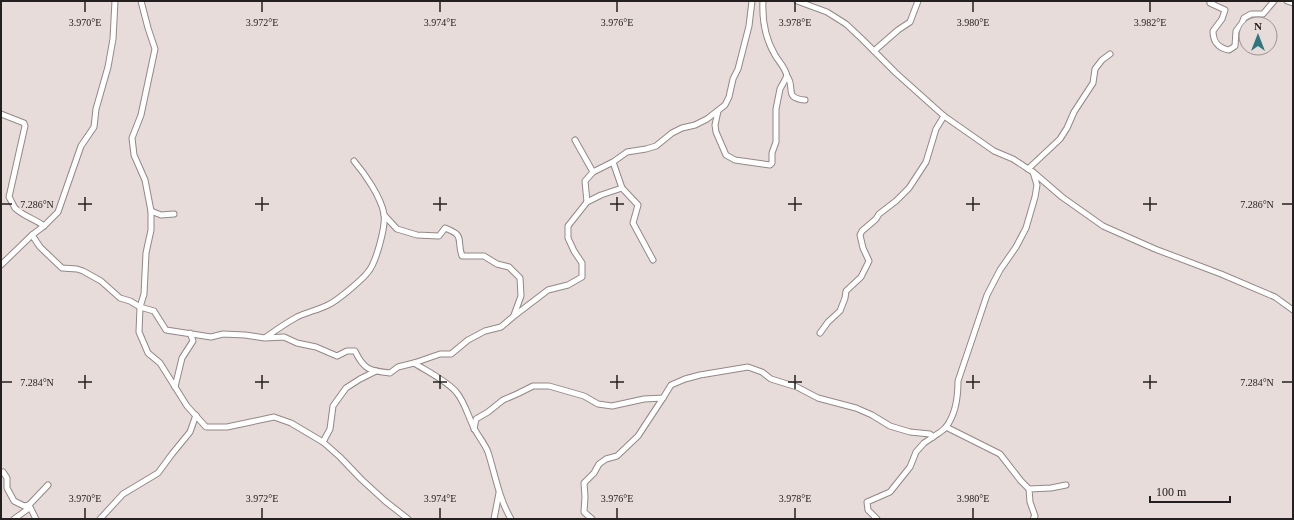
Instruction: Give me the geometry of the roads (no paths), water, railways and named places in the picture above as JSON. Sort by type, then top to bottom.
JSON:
[{"type":"street","points":[[1,265],[58,212],[80,146],[94,127],[96,109],[108,67],[113,39],[115,1]]},
{"type":"street","points":[[141,1],[155,49],[141,115],[132,138],[134,155],[145,180],[151,211],[151,230],[146,253],[144,294],[140,307],[139,332],[148,353],[160,363],[188,406],[206,427],[227,427],[274,417],[291,423],[323,442],[385,501],[408,519]]},
{"type":"street","points":[[587,202],[585,181],[593,172],[613,162],[626,152],[646,150],[656,146],[672,133],[682,128],[696,125],[726,105],[730,97],[731,87],[738,69],[749,26],[752,1]]},
{"type":"street","points":[[763,1],[765,36],[774,55],[784,68],[790,82],[792,96],[794,98],[804,100]]},
{"type":"street","points":[[797,1],[827,12],[846,24],[896,73],[944,116],[994,151],[1013,159],[1033,172],[1062,197],[1103,226],[1154,249],[1221,274],[1275,297],[1293,310]]},
{"type":"street","points":[[874,51],[898,30],[910,22],[918,1]]},
{"type":"street","points":[[1212,1],[1210,3],[1225,10],[1222,19],[1213,31],[1213,39],[1222,49],[1229,50],[1235,46],[1236,31],[1244,18],[1251,14],[1263,14],[1274,1]]},
{"type":"street","points":[[1287,1],[1293,3]]},
{"type":"street","points":[[1028,169],[1060,138],[1068,128],[1074,112],[1092,83],[1095,69],[1102,60],[1110,54]]},
{"type":"street","points":[[718,111],[715,125],[716,132],[726,155],[735,160],[770,165],[772,163],[772,153],[776,142],[776,109],[780,89],[787,76]]},
{"type":"street","points":[[1,114],[24,123],[25,126],[9,196],[15,208],[24,215],[37,220],[44,226]]},
{"type":"street","points":[[820,333],[828,322],[840,311],[846,291],[861,277],[869,261],[863,248],[860,235],[862,231],[909,188],[926,162],[936,129],[944,116]]},
{"type":"street","points":[[575,140],[593,172]]},
{"type":"street","points":[[354,161],[364,173],[378,199],[384,215],[397,229],[417,235],[439,236],[445,228],[456,232],[460,239],[460,250],[462,256],[484,256],[497,264],[509,267],[520,278],[521,296],[514,316]]},
{"type":"street","points":[[613,162],[622,188],[638,205],[633,223],[653,260]]},
{"type":"street","points":[[877,519],[868,510],[867,502],[890,492],[910,466],[916,452],[924,443],[946,427],[955,411],[958,381],[987,295],[1000,270],[1016,247],[1026,228],[1037,185],[1033,172]]},
{"type":"street","points":[[32,235],[40,247],[62,268],[83,271],[100,281],[120,298],[130,301],[140,307],[154,311],[166,330],[211,337],[223,334],[265,338],[284,337],[297,343],[316,347],[337,356],[347,351],[355,351],[362,364],[376,371],[390,373],[398,367],[440,354],[451,354],[468,340],[485,331],[501,328],[548,290],[568,285],[582,277],[582,263],[568,238],[568,226],[587,202],[601,195],[622,188]]},
{"type":"street","points":[[151,211],[161,215],[174,214]]},
{"type":"street","points":[[265,338],[296,317],[328,305],[340,297],[369,272],[377,255],[384,215]]},
{"type":"street","points":[[175,387],[182,358],[193,341],[190,333]]},
{"type":"street","points":[[414,363],[440,379],[456,392],[466,408],[474,429],[487,451],[506,512],[511,519]]},
{"type":"street","points":[[592,519],[584,512],[584,483],[594,473],[599,464],[606,459],[616,456],[638,436],[671,385],[700,375],[748,366],[762,372],[771,379],[797,387],[818,398],[856,408],[872,415],[890,426],[910,432],[930,434],[933,436]]},
{"type":"street","points":[[323,442],[330,429],[333,406],[346,388],[376,371]]},
{"type":"street","points":[[474,429],[476,419],[488,412],[502,400],[533,386],[549,386],[584,396],[598,404],[612,406],[644,399],[663,398]]},
{"type":"street","points":[[100,519],[123,494],[158,473],[190,432],[196,415]]},
{"type":"street","points":[[946,427],[1000,454],[1021,482],[1029,489],[1050,488],[1066,485]]},
{"type":"street","points":[[3,472],[7,478],[7,488],[14,501],[24,506],[30,505]]},
{"type":"street","points":[[14,519],[28,510],[30,505],[48,485]]},
{"type":"street","points":[[1029,489],[1030,502],[1035,518]]},
{"type":"street","points":[[494,519],[500,492]]},
{"type":"street","points":[[30,505],[36,519]]}]
